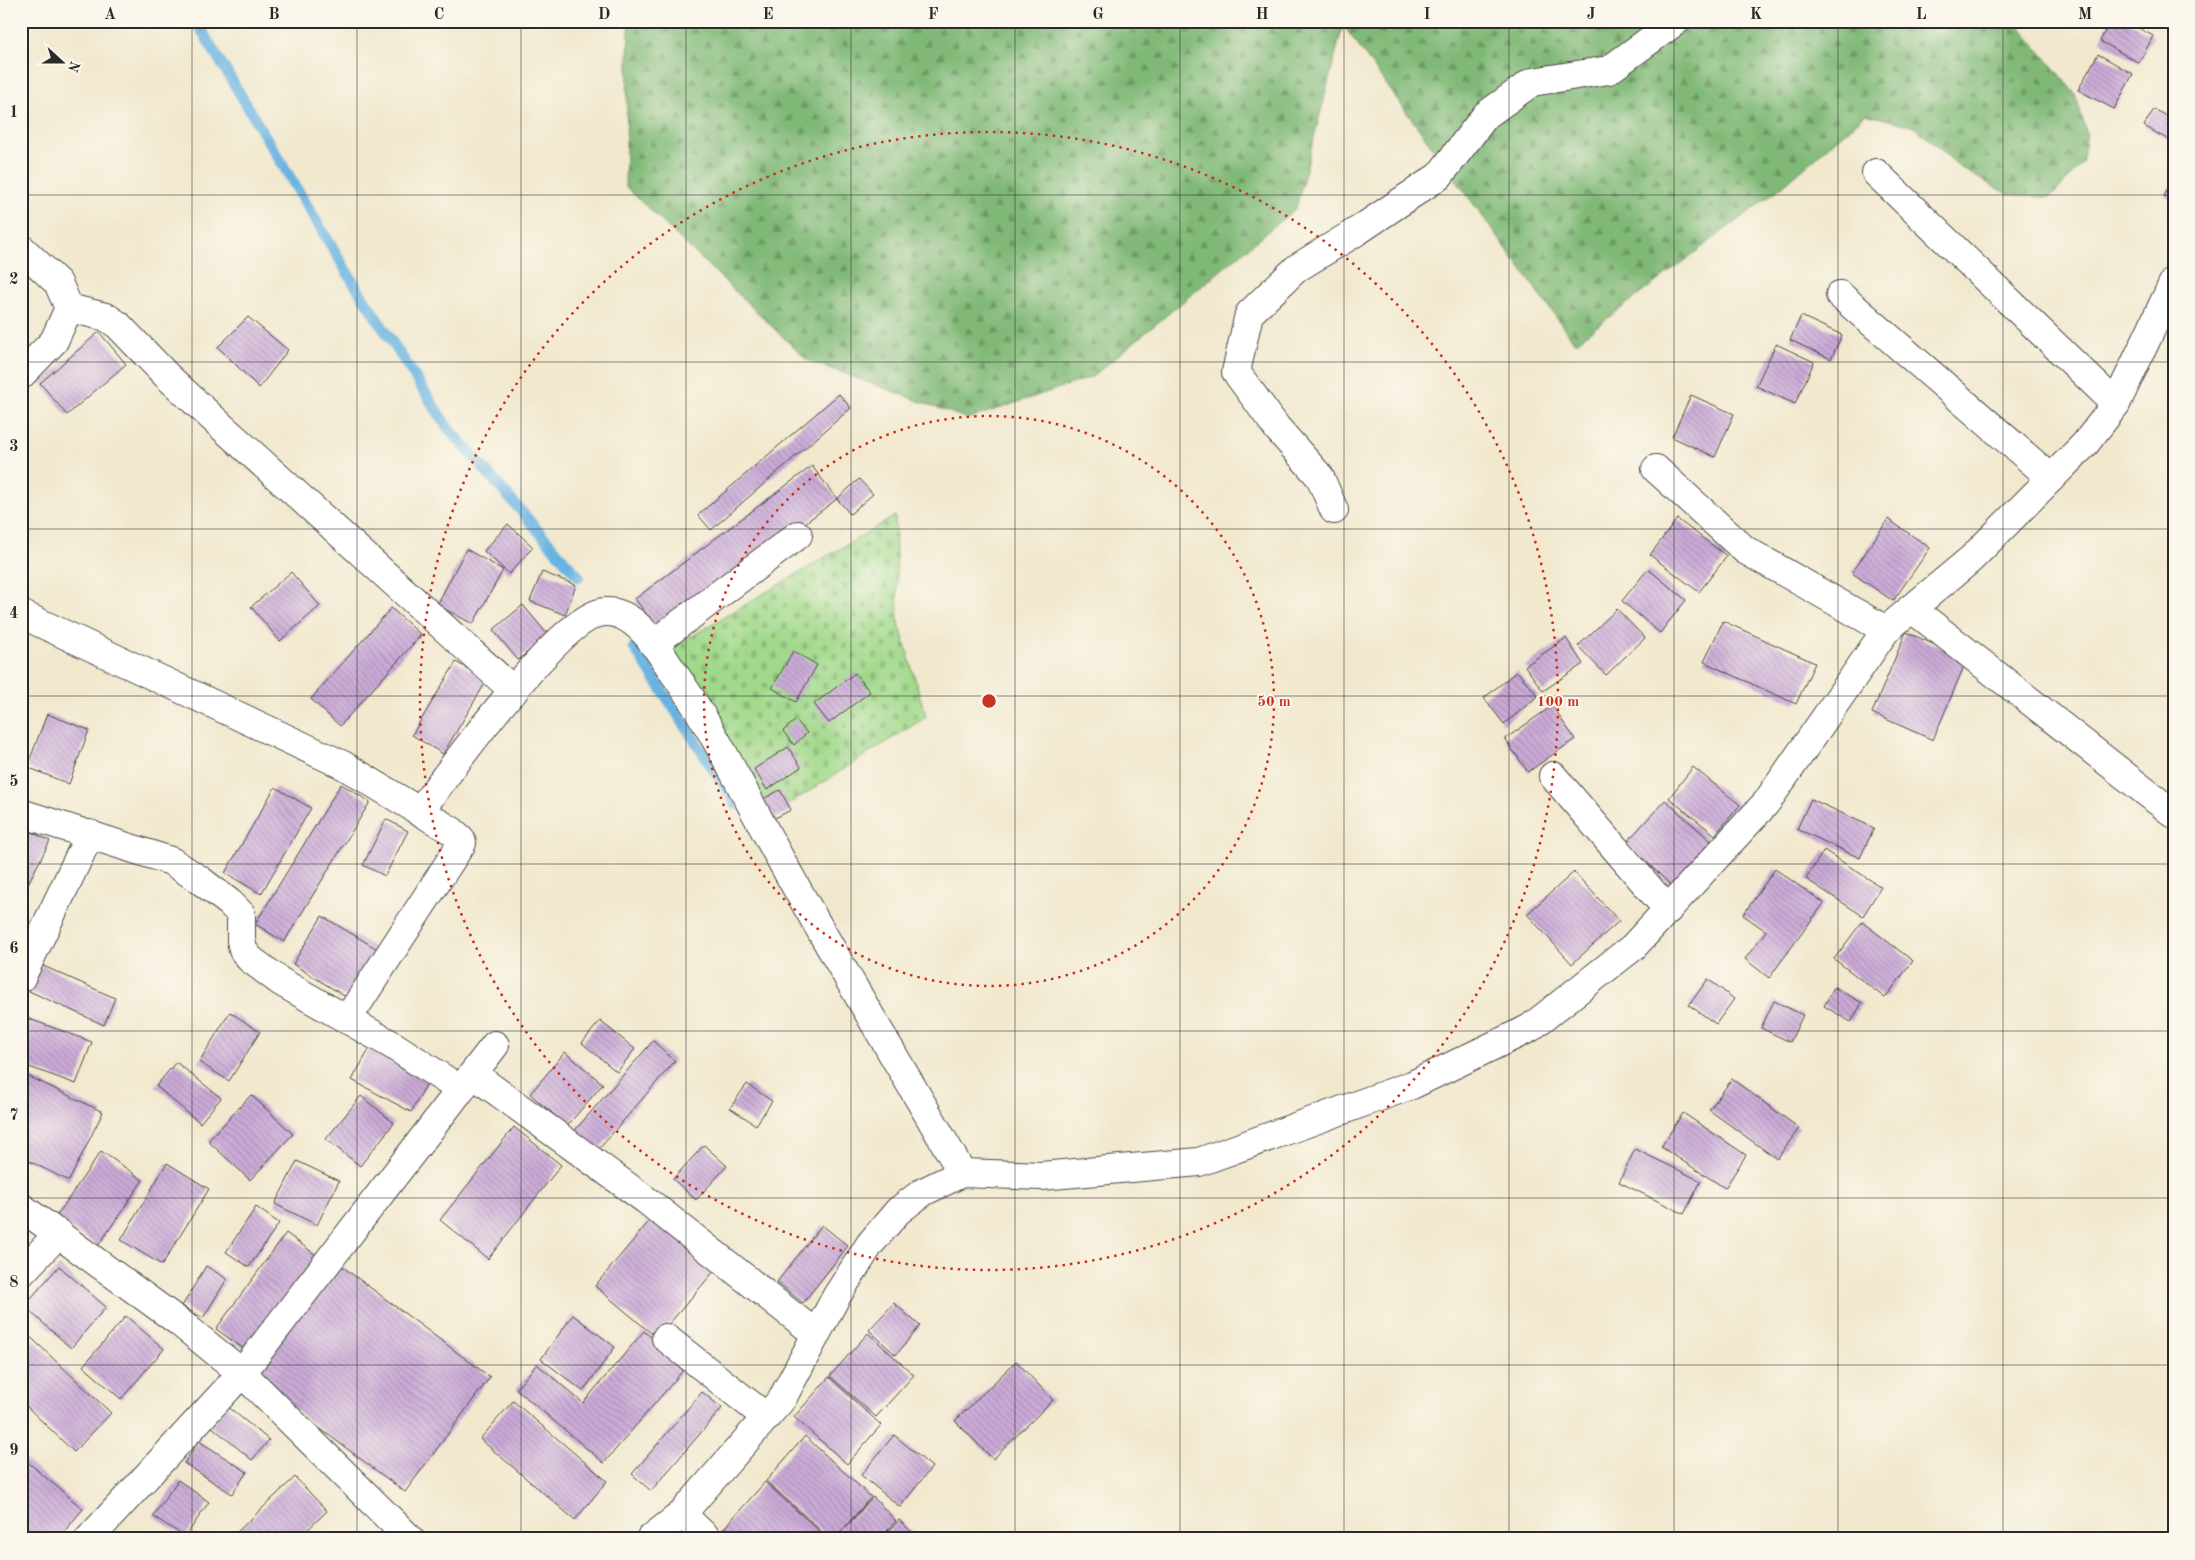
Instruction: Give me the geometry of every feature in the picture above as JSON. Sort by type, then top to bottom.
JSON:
[{"type":"street","points":[[1334,510],[1320,477],[1277,428],[1236,372],[1249,314],[1298,268],[1439,176],[1486,115],[1532,82],[1609,70],[1676,21]]},
{"type":"street","points":[[1876,173],[2116,404]]},
{"type":"street","points":[[21,248],[58,283],[69,308],[54,342],[21,375]]},
{"type":"street","points":[[650,1539],[682,1514],[782,1398],[836,1297],[870,1244],[898,1211],[923,1192],[962,1173],[1042,1176],[1199,1162],[1412,1085],[1530,1028],[1633,947],[1766,803],[1886,630],[1971,559],[2085,444],[2116,404],[2174,281]]},
{"type":"street","points":[[1840,295],[2051,478]]},
{"type":"street","points":[[69,308],[106,317],[118,325],[167,376],[226,431],[514,691]]},
{"type":"street","points":[[1656,469],[1745,550],[1886,630]]},
{"type":"street","points":[[653,644],[798,535]]},
{"type":"street","points":[[1911,608],[2174,814]]},
{"type":"street","points":[[419,812],[488,720],[558,640],[593,614],[606,612],[623,614],[647,635],[688,692],[720,745],[771,843],[962,1173]]},
{"type":"street","points":[[21,614],[342,765],[452,831],[461,839],[462,843],[347,1020]]},
{"type":"street","points":[[1553,776],[1668,910]]},
{"type":"street","points":[[21,814],[90,834],[171,861],[200,880],[241,914],[243,950],[250,959],[281,982],[394,1046],[467,1082],[646,1200],[816,1334]]},
{"type":"street","points":[[21,978],[90,834]]},
{"type":"street","points":[[89,1539],[242,1373],[495,1045]]},
{"type":"street","points":[[21,1207],[179,1322],[242,1373],[410,1539]]},
{"type":"street","points":[[21,1273],[59,1233]]},
{"type":"street","points":[[666,1338],[766,1417]]},
{"type":"street","points":[[682,1514],[708,1539]]},
{"type":"green space","points":[[629,21],[2015,21],[2075,94],[2087,134],[2082,164],[2050,198],[2007,194],[1962,169],[1915,127],[1866,114],[1779,189],[1575,343],[1343,25],[1296,208],[1092,377],[968,419],[807,360],[625,186]]},
{"type":"green space","points":[[895,516],[898,620],[926,717],[773,814],[670,649]]},
{"type":"building","points":[[2110,21],[2126,21],[2153,36],[2139,63],[2100,41]]},
{"type":"building","points":[[2098,54],[2133,74],[2114,109],[2078,90]]},
{"type":"building","points":[[2154,109],[2174,120],[2174,143],[2144,126]]},
{"type":"building","points":[[2174,179],[2174,201],[2164,196]]},
{"type":"building","points":[[1801,316],[1842,335],[1831,359],[1790,340]]},
{"type":"building","points":[[248,317],[288,350],[259,388],[218,347]]},
{"type":"building","points":[[99,332],[126,364],[67,415],[40,383]]},
{"type":"building","points":[[1776,344],[1814,362],[1795,404],[1756,386]]},
{"type":"building","points":[[839,394],[851,408],[711,530],[698,515]]},
{"type":"building","points":[[1691,395],[1734,414],[1715,457],[1672,437]]},
{"type":"building","points":[[812,466],[837,499],[660,632],[635,599]]},
{"type":"building","points":[[859,479],[873,494],[850,514],[837,499]]},
{"type":"building","points":[[1677,519],[1727,556],[1699,592],[1650,555]]},
{"type":"building","points":[[1888,519],[1930,548],[1893,601],[1852,573]]},
{"type":"building","points":[[508,524],[533,547],[509,574],[484,551]]},
{"type":"building","points":[[466,549],[503,570],[473,624],[437,605]]},
{"type":"building","points":[[1648,569],[1686,600],[1660,633],[1622,601]]},
{"type":"building","points":[[291,572],[320,606],[280,641],[251,607]]},
{"type":"building","points":[[542,572],[576,585],[565,615],[530,601]]},
{"type":"building","points":[[523,605],[548,635],[518,660],[493,630]]},
{"type":"building","points":[[391,608],[421,635],[340,726],[311,699]]},
{"type":"building","points":[[1617,609],[1645,638],[1606,675],[1578,646]]},
{"type":"building","points":[[1723,621],[1815,663],[1796,704],[1704,662]]},
{"type":"building","points":[[1906,632],[1967,659],[1933,740],[1872,713]]},
{"type":"building","points":[[1566,638],[1583,664],[1543,691],[1525,666]]},
{"type":"building","points":[[793,651],[817,665],[796,702],[772,688]]},
{"type":"building","points":[[456,662],[487,680],[443,754],[412,735]]},
{"type":"building","points":[[1517,671],[1538,696],[1504,724],[1484,698]]},
{"type":"building","points":[[855,673],[870,692],[829,723],[814,704]]},
{"type":"building","points":[[1552,706],[1575,739],[1528,772],[1505,739]]},
{"type":"building","points":[[47,714],[89,730],[69,784],[27,767]]},
{"type":"building","points":[[796,720],[807,733],[794,745],[783,731]]},
{"type":"building","points":[[788,747],[801,767],[767,790],[754,769]]},
{"type":"building","points":[[1693,767],[1740,805],[1715,835],[1669,798]]},
{"type":"building","points":[[341,784],[370,802],[284,942],[255,924]]},
{"type":"building","points":[[275,787],[311,808],[261,894],[225,873]]},
{"type":"building","points":[[780,790],[791,810],[773,819],[763,799]]},
{"type":"building","points":[[1811,799],[1874,828],[1860,858],[1797,829]]},
{"type":"building","points":[[1665,800],[1711,841],[1671,885],[1626,843]]},
{"type":"building","points":[[386,819],[408,831],[385,876],[363,865]]},
{"type":"building","points":[[21,827],[50,841],[21,897]]},
{"type":"building","points":[[1824,850],[1881,887],[1863,916],[1806,879]]},
{"type":"building","points":[[1775,869],[1824,903],[1769,978],[1745,959],[1766,931],[1743,915]]},
{"type":"building","points":[[1574,872],[1619,921],[1572,964],[1527,914]]},
{"type":"building","points":[[322,916],[384,953],[354,1002],[293,964]]},
{"type":"building","points":[[1862,922],[1913,961],[1885,998],[1834,959]]},
{"type":"building","points":[[41,965],[115,998],[104,1025],[29,991]]},
{"type":"building","points":[[1708,979],[1734,999],[1716,1024],[1689,1005]]},
{"type":"building","points":[[1834,987],[1862,1003],[1851,1022],[1824,1006]]},
{"type":"building","points":[[1774,1001],[1803,1015],[1790,1042],[1761,1028]]},
{"type":"building","points":[[230,1012],[260,1032],[229,1081],[199,1062]]},
{"type":"building","points":[[24,1017],[92,1042],[76,1084],[21,1064],[21,1024]]},
{"type":"building","points":[[600,1021],[635,1049],[617,1072],[582,1043]]},
{"type":"building","points":[[653,1041],[675,1061],[592,1157],[569,1137]]},
{"type":"building","points":[[371,1046],[430,1078],[411,1112],[352,1080]]},
{"type":"building","points":[[565,1052],[603,1084],[567,1126],[530,1094]]},
{"type":"building","points":[[176,1062],[221,1098],[200,1123],[156,1086]]},
{"type":"building","points":[[24,1074],[103,1112],[69,1181],[21,1157],[21,1079]]},
{"type":"building","points":[[1732,1079],[1799,1128],[1777,1159],[1709,1110]]},
{"type":"building","points":[[747,1084],[772,1101],[756,1125],[730,1108]]},
{"type":"building","points":[[251,1095],[293,1134],[250,1180],[208,1141]]},
{"type":"building","points":[[361,1096],[394,1123],[360,1166],[326,1139]]},
{"type":"building","points":[[1683,1113],[1746,1155],[1725,1188],[1661,1147]]},
{"type":"building","points":[[514,1127],[561,1165],[488,1259],[440,1220]]},
{"type":"building","points":[[704,1145],[727,1166],[696,1200],[673,1179]]},
{"type":"building","points":[[1635,1149],[1701,1181],[1684,1214],[1619,1182]]},
{"type":"building","points":[[101,1151],[143,1180],[98,1246],[56,1217]]},
{"type":"building","points":[[297,1161],[339,1181],[317,1225],[275,1204]]},
{"type":"building","points":[[167,1163],[209,1189],[162,1265],[121,1240]]},
{"type":"building","points":[[256,1207],[279,1223],[249,1267],[226,1252]]},
{"type":"building","points":[[651,1219],[721,1263],[657,1338],[595,1286]]},
{"type":"building","points":[[822,1225],[848,1246],[803,1303],[777,1282]]},
{"type":"building","points":[[286,1233],[320,1258],[251,1354],[216,1329]]},
{"type":"building","points":[[336,1262],[490,1377],[405,1492],[251,1377]]},
{"type":"building","points":[[59,1266],[106,1307],[71,1348],[24,1306]]},
{"type":"building","points":[[206,1266],[227,1279],[203,1318],[182,1306]]},
{"type":"building","points":[[894,1303],[920,1326],[896,1355],[869,1330]]},
{"type":"building","points":[[573,1315],[615,1347],[583,1391],[541,1359]]},
{"type":"building","points":[[126,1316],[164,1349],[121,1399],[83,1366]]},
{"type":"building","points":[[22,1329],[111,1413],[74,1452],[21,1401]]},
{"type":"building","points":[[644,1331],[686,1367],[604,1463],[516,1389],[537,1364],[583,1403]]},
{"type":"building","points":[[868,1333],[914,1375],[876,1417],[830,1376]]},
{"type":"building","points":[[1016,1361],[1053,1400],[993,1459],[955,1421]]},
{"type":"building","points":[[829,1377],[881,1425],[847,1464],[794,1417]]},
{"type":"building","points":[[702,1392],[722,1408],[651,1491],[632,1474]]},
{"type":"building","points":[[513,1401],[607,1481],[575,1520],[480,1439]]},
{"type":"building","points":[[227,1406],[269,1440],[252,1460],[211,1426]]},
{"type":"building","points":[[894,1435],[932,1467],[900,1507],[861,1475]]},
{"type":"building","points":[[805,1436],[871,1497],[840,1533],[873,1497],[896,1521],[880,1539],[830,1539],[766,1481]]},
{"type":"building","points":[[199,1441],[247,1472],[232,1494],[184,1463]]},
{"type":"building","points":[[24,1459],[83,1509],[58,1539],[21,1539],[21,1462]]},
{"type":"building","points":[[295,1477],[327,1511],[298,1539],[236,1539],[233,1536]]},
{"type":"building","points":[[178,1480],[209,1502],[185,1537],[153,1516]]},
{"type":"building","points":[[765,1482],[818,1530],[811,1539],[724,1539],[719,1534]]},
{"type":"building","points":[[899,1520],[919,1539],[882,1539]]},
{"type":"waterway","points":[[196,21],[350,277],[448,428],[579,577]]},
{"type":"waterway","points":[[634,647],[736,804]]}]
